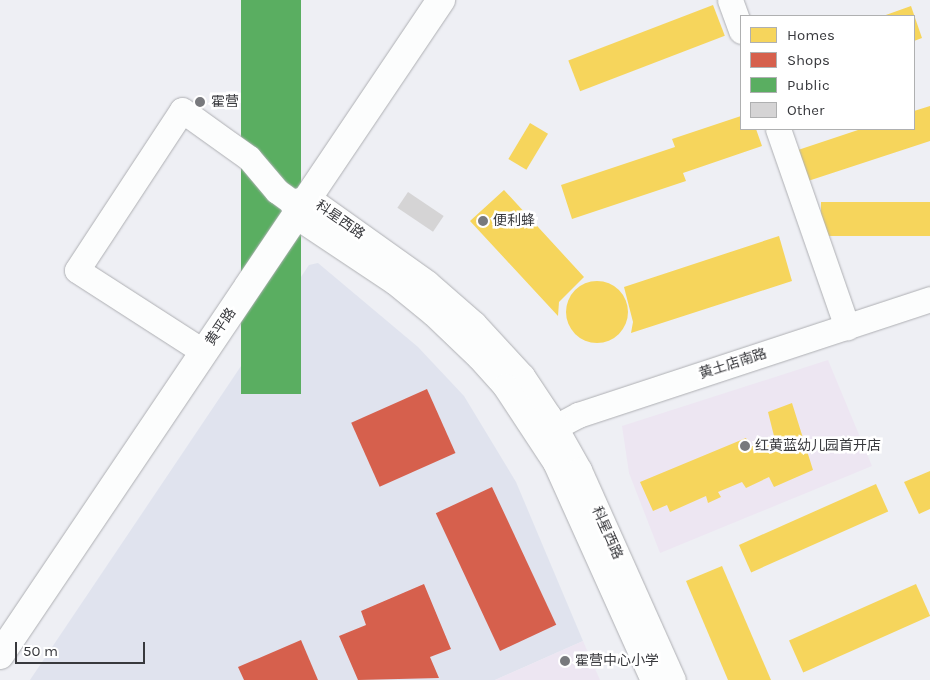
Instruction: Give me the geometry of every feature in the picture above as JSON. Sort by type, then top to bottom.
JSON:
[{"type":"main road","name":"黄平路","points":[[299,205],[428,0]]},
{"type":"main road","name":"黄平路","points":[[0,637],[441,0]]},
{"type":"main road","name":"黄平路","points":[[0,655],[199,349]]},
{"type":"street","points":[[730,0],[740,28]]},
{"type":"street","name":"科星西路","points":[[199,349],[78,270],[182,110],[250,158],[277,190],[427,283],[474,324],[522,376],[547,431],[562,478],[653,680]]},
{"type":"street","points":[[778,130],[847,326]]},
{"type":"street","name":"黄土店南路","points":[[547,431],[578,415],[930,300]]},
{"type":"street","name":"科星西路","points":[[547,431],[579,470],[673,680]]},
{"type":"shaded area","points":[[318,263],[418,347],[464,396],[516,482],[583,641],[495,680],[30,680],[309,265]]},
{"type":"shaded area","name":"红黄蓝幼儿园首开店","points":[[828,360],[872,466],[660,553],[629,473],[622,426]]},
{"type":"shaded area","name":"霍营中心小学","points":[[583,641],[600,680],[495,680]]},
{"type":"building: Homes","points":[[713,5],[725,36],[580,91],[568,61]]},
{"type":"building: Homes","points":[[911,6],[914,15],[886,15]]},
{"type":"building: Homes","points":[[915,18],[922,38],[915,41]]},
{"type":"building: Homes","points":[[930,106],[930,141],[808,181],[798,150],[858,130],[915,130],[915,111]]},
{"type":"building: Homes","points":[[740,116],[740,130],[756,130],[762,146],[683,173],[686,181],[572,219],[561,185],[675,147],[672,139]]},
{"type":"building: Homes","points":[[530,123],[548,134],[526,170],[508,159]]},
{"type":"building: Homes","points":[[504,190],[584,277],[559,302],[558,316],[470,221]]},
{"type":"building: Homes","points":[[821,202],[930,202],[930,236],[821,236]]},
{"type":"building: Homes","points":[[779,236],[792,281],[631,333],[633,322],[624,287]]},
{"type":"building: Homes","points":[[597,281],[609,283],[619,290],[626,300],[628,312],[626,324],[619,334],[609,341],[597,343],[585,341],[575,334],[568,324],[566,312],[568,300],[575,290],[585,283]]},
{"type":"building: Homes","points":[[792,403],[813,470],[774,487],[769,477],[746,488],[742,482],[718,492],[721,497],[708,503],[706,496],[670,512],[667,505],[653,511],[640,482],[746,438],[750,447],[774,436],[768,412]]},
{"type":"building: Homes","points":[[930,471],[930,509],[919,514],[904,482]]},
{"type":"building: Homes","points":[[876,484],[888,511],[751,572],[739,545]]},
{"type":"building: Homes","points":[[722,566],[771,680],[728,680],[686,581]]},
{"type":"building: Homes","points":[[916,584],[930,616],[803,673],[789,641]]},
{"type":"building: Shops","points":[[427,389],[455,453],[380,487],[351,423]]},
{"type":"building: Shops","points":[[492,487],[556,625],[500,651],[436,513]]},
{"type":"building: Shops","points":[[424,584],[451,649],[430,657],[439,678],[358,680],[339,636],[366,625],[361,611]]},
{"type":"building: Shops","points":[[301,640],[318,680],[244,680],[238,667]]},
{"type":"building: Public","points":[[241,0],[301,0],[301,394],[241,394]]},
{"type":"building: Other","points":[[408,192],[444,216],[433,232],[397,208]]},
{"type":"place","name":"霍营","points":[[200,102]]},
{"type":"place","name":"便利蜂","points":[[483,221]]},
{"type":"place","name":"红黄蓝幼儿园首开店","points":[[745,446]]},
{"type":"place","name":"霍营中心小学","points":[[565,661]]}]
